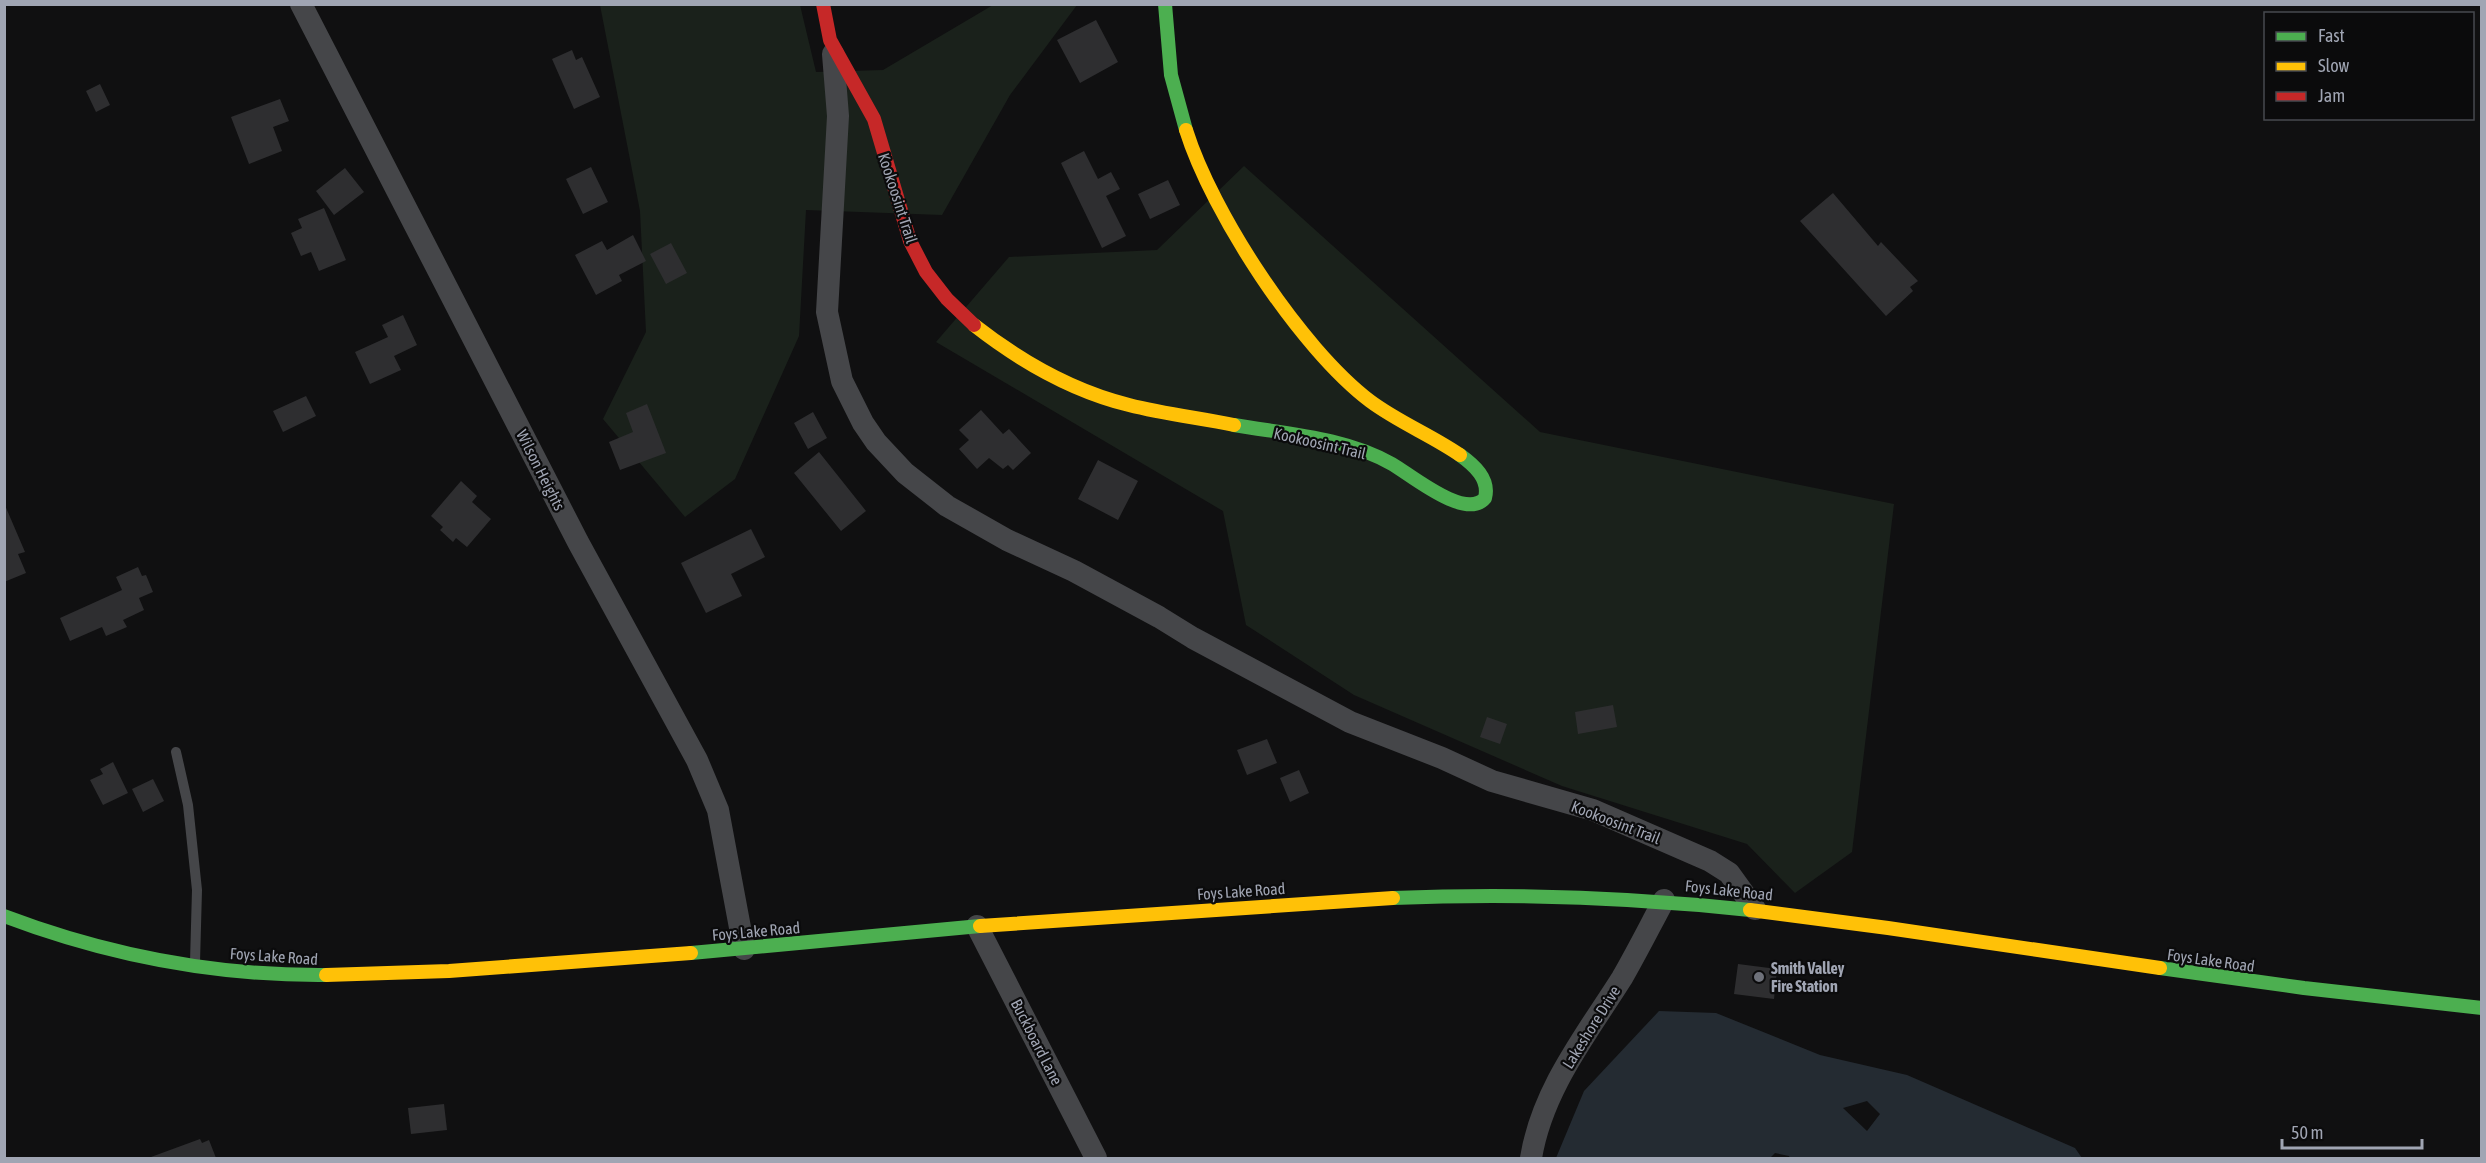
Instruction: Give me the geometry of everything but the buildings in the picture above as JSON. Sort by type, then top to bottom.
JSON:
[{"type":"street","name":"Wilson Heights","points":[[301,4],[578,542],[697,760],[718,810],[744,949]]},
{"type":"street","name":"Kookoosint Trail","points":[[823,4],[835,63],[838,116],[828,301],[831,335],[842,381],[852,403],[876,442],[905,473],[940,501],[1006,540],[1074,571],[1159,617],[1192,638],[1350,722],[1442,758],[1492,782],[1593,810],[1710,861],[1729,873],[1755,909]]},
{"type":"street","name":"Kookoosint Trail","points":[[831,43],[868,104],[875,120],[894,197],[910,243],[925,271],[945,297],[999,344],[1029,364],[1095,395],[1129,405],[1346,446],[1400,468],[1455,503],[1467,506],[1477,505],[1485,498],[1487,488],[1475,466],[1399,421],[1370,401],[1346,380],[1322,355],[1287,311],[1244,247],[1214,198],[1176,100],[1169,62],[1165,4]]},
{"type":"street","name":"Foys Lake Road","points":[[4,916],[76,939],[145,957],[267,974],[333,976],[458,970],[744,949],[977,926],[1451,896],[1570,896],[1664,900],[1755,909],[2226,979],[2362,997],[2481,1008]]},
{"type":"street","name":"Lakeshore Drive","points":[[1531,1158],[1542,1115],[1554,1089],[1623,976],[1664,900]]},
{"type":"street","name":"Buckboard Lane","points":[[977,926],[1096,1158]]},
{"type":"lane","points":[[176,752],[188,805],[197,890],[195,965]]},
{"type":"shaded area","points":[[600,5],[800,5],[816,72],[883,70],[993,5],[1077,5],[1010,95],[942,215],[806,210],[799,336],[735,479],[685,517],[603,419],[646,332],[640,211]]},
{"type":"shaded area","points":[[1244,166],[1540,432],[1894,504],[1852,852],[1795,893],[1747,844],[1562,786],[1354,695],[1246,625],[1223,511],[936,342],[1009,257],[1157,250]]},
{"type":"shaded area","points":[[1659,1011],[1716,1013],[1820,1055],[1907,1075],[2075,1148],[2082,1158],[1790,1158],[1775,1153],[1770,1158],[1556,1158],[1584,1091]],"holes":[[[1867,1101],[1880,1114],[1867,1131],[1843,1108]]]},
{"type":"traffic: fast","points":[[1165,4],[1171,75],[1186,130]]},
{"type":"traffic: fast","points":[[1234,425],[1315,438],[1355,448],[1392,464],[1438,494],[1465,504],[1476,504],[1485,498],[1485,485],[1480,473],[1460,455]]},
{"type":"traffic: fast","points":[[1393,898],[1571,897],[1750,910]]},
{"type":"traffic: fast","points":[[4,916],[82,942],[162,960],[244,972],[326,975]]},
{"type":"traffic: fast","points":[[691,953],[980,926]]},
{"type":"traffic: fast","points":[[2160,968],[2304,988],[2482,1008]]},
{"type":"traffic: slow","points":[[1186,130],[1198,163],[1237,238],[1261,277],[1315,348],[1343,378],[1370,401],[1460,455]]},
{"type":"traffic: slow","points":[[974,325],[1028,362],[1087,392],[1142,408],[1234,425]]},
{"type":"traffic: slow","points":[[980,926],[1393,898]]},
{"type":"traffic: slow","points":[[1750,910],[2160,968]]},
{"type":"traffic: slow","points":[[326,975],[449,971],[691,953]]},
{"type":"traffic: jam","points":[[823,4],[830,40],[874,119],[910,241],[926,272],[947,299],[974,325]]},
{"type":"place","name":"Smith Valley Fire Station","points":[[1759,977]]}]
